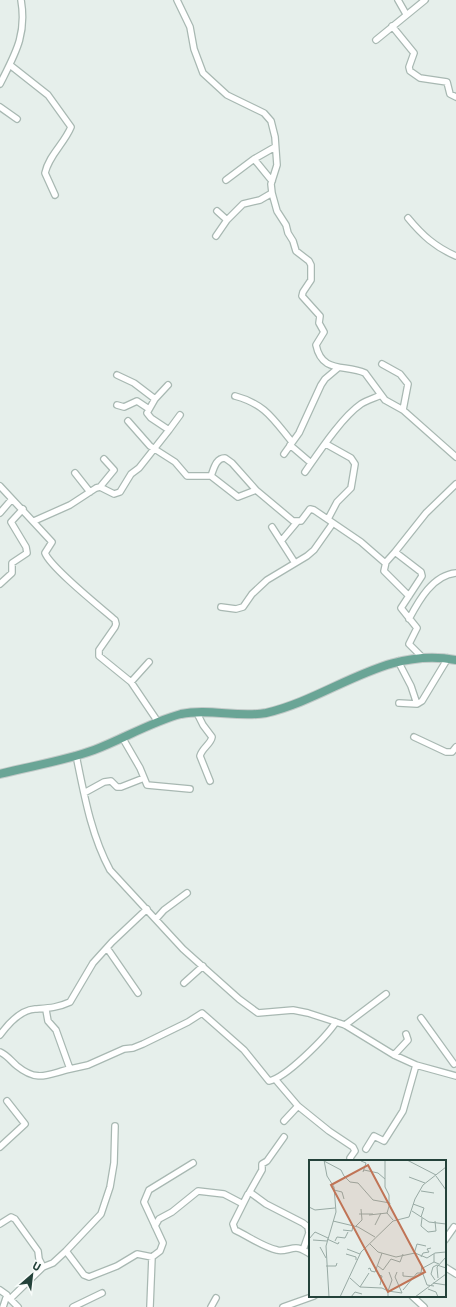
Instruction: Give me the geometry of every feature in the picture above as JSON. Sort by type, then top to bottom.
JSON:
[{"type":"main road","points":[[0,774],[76,755],[158,722],[183,714],[254,715],[274,711],[398,661],[421,656],[452,659]]},
{"type":"street","points":[[0,84],[17,50],[22,32],[21,0]]},
{"type":"street","points":[[177,0],[190,27],[194,49],[203,73],[227,95],[268,116],[273,126],[277,168],[272,181],[272,193],[277,211],[286,225],[296,251],[309,261],[311,265],[311,280],[302,296],[320,316],[319,323],[324,332],[316,347],[321,358],[325,363],[338,368],[353,369],[365,373],[381,395],[393,406],[402,410],[456,457]]},
{"type":"street","points":[[398,0],[406,14]]},
{"type":"street","points":[[376,40],[425,0]]},
{"type":"street","points":[[392,26],[414,53],[409,67],[410,71],[420,78],[447,82],[450,94],[456,97]]},
{"type":"street","points":[[10,65],[48,95],[71,127],[66,137],[50,159],[46,168],[45,176],[55,195]]},
{"type":"street","points":[[0,107],[17,119]]},
{"type":"street","points":[[226,180],[254,159],[275,148]]},
{"type":"street","points":[[254,159],[272,181]]},
{"type":"street","points":[[216,236],[227,220],[243,204],[260,200],[272,193]]},
{"type":"street","points":[[217,211],[227,220]]},
{"type":"street","points":[[408,218],[425,238],[434,242],[445,252],[456,256]]},
{"type":"street","points":[[382,364],[400,374],[408,384],[402,410]]},
{"type":"street","points":[[284,454],[299,433],[321,385],[325,379],[338,368]]},
{"type":"street","points":[[117,375],[134,384],[155,399]]},
{"type":"street","points":[[168,385],[155,399],[149,409],[148,415],[169,430]]},
{"type":"street","points":[[305,472],[357,407],[366,401],[381,395]]},
{"type":"street","points":[[235,396],[255,403],[262,408],[291,443],[311,463]]},
{"type":"street","points":[[116,405],[124,407],[137,401],[149,409]]},
{"type":"street","points":[[100,487],[114,494],[120,492],[131,474],[139,468],[154,450],[180,415]]},
{"type":"street","points":[[128,421],[154,450],[175,462],[185,475],[211,476],[238,497],[256,490]]},
{"type":"street","points":[[221,606],[236,610],[243,607],[252,594],[267,580],[314,550],[331,521],[337,502],[351,488],[355,464],[351,458],[326,444]]},
{"type":"street","points":[[211,476],[216,462],[225,458],[232,463],[256,490],[293,521],[297,522]]},
{"type":"street","points":[[34,521],[63,508],[100,487],[114,470],[104,459]]},
{"type":"street","points":[[75,473],[90,492]]},
{"type":"street","points":[[409,596],[384,571],[386,562],[426,513],[456,484]]},
{"type":"street","points":[[0,486],[52,542],[45,553],[66,577],[115,620],[115,627],[99,650],[98,656],[131,682],[158,722]]},
{"type":"street","points":[[0,513],[12,499]]},
{"type":"street","points":[[282,540],[297,522],[301,521],[310,509],[331,521],[386,562]]},
{"type":"street","points":[[0,584],[12,573],[12,563],[27,552],[26,547],[11,525],[12,520],[23,510]]},
{"type":"street","points":[[272,527],[282,540],[295,563]]},
{"type":"street","points":[[395,552],[421,572],[422,576],[401,608],[417,628],[409,644],[421,656]]},
{"type":"street","points":[[409,618],[418,603],[437,580],[444,576],[456,573]]},
{"type":"street","points":[[399,703],[417,704],[422,701],[452,659]]},
{"type":"street","points":[[398,661],[411,686],[417,704]]},
{"type":"street","points":[[131,682],[148,662]]},
{"type":"street","points":[[197,713],[203,725],[212,736],[200,756],[210,781]]},
{"type":"street","points":[[122,737],[147,785],[151,787],[190,789]]},
{"type":"street","points":[[414,737],[450,753],[456,747]]},
{"type":"street","points":[[76,755],[84,793],[99,846],[110,870],[183,949],[239,1000],[257,1013],[293,1010],[336,1022],[394,1056],[416,1065],[456,1076]]},
{"type":"street","points":[[84,793],[104,782],[111,781],[117,787],[121,787],[144,778]]},
{"type":"street","points":[[156,919],[164,910],[187,893]]},
{"type":"street","points":[[0,1035],[18,1017],[33,1009],[46,1010],[73,1000],[88,971],[107,948],[147,909]]},
{"type":"street","points":[[107,948],[138,993]]},
{"type":"street","points":[[184,983],[203,966]]},
{"type":"street","points":[[345,1026],[386,994]]},
{"type":"street","points":[[46,1010],[48,1021],[56,1030],[70,1069]]},
{"type":"street","points":[[0,1052],[27,1072],[40,1077],[88,1065],[124,1049],[143,1044],[188,1022],[202,1013],[248,1055],[267,1080],[271,1081],[320,1042],[336,1022]]},
{"type":"street","points":[[421,1018],[455,1063],[448,1073]]},
{"type":"street","points":[[394,1056],[408,1040],[406,1034]]},
{"type":"street","points":[[366,1149],[374,1136],[384,1141],[403,1111],[416,1065]]},
{"type":"street","points":[[275,1079],[298,1106],[329,1131],[353,1147],[355,1151],[350,1158],[351,1160]]},
{"type":"street","points":[[0,1147],[25,1124],[7,1101]]},
{"type":"street","points":[[284,1121],[298,1106]]},
{"type":"street","points":[[3,1307],[8,1297],[43,1267],[53,1263],[66,1251],[92,1224],[104,1206],[114,1163],[115,1126]]},
{"type":"street","points":[[284,1137],[267,1161],[262,1164],[262,1170],[233,1224],[235,1230],[278,1251],[295,1248],[309,1253]]},
{"type":"street","points":[[150,1307],[152,1257],[163,1248],[163,1243],[144,1202],[146,1194],[154,1186],[193,1163]]},
{"type":"street","points":[[155,1226],[159,1219],[198,1192],[224,1194],[243,1204]]},
{"type":"street","points":[[249,1193],[308,1227],[308,1237],[303,1250]]},
{"type":"street","points":[[0,1224],[11,1218],[16,1219],[38,1251],[39,1260],[43,1267]]},
{"type":"street","points":[[446,1238],[454,1226]]},
{"type":"street","points":[[66,1251],[84,1275],[89,1277],[118,1266],[137,1254],[152,1257]]},
{"type":"street","points":[[446,1268],[456,1274]]},
{"type":"street","points":[[0,1290],[18,1307]]},
{"type":"street","points":[[73,1307],[102,1293]]},
{"type":"street","points":[[283,1307],[311,1297]]},
{"type":"street","points":[[413,1297],[424,1307]]},
{"type":"street","points":[[211,1307],[216,1298]]}]
